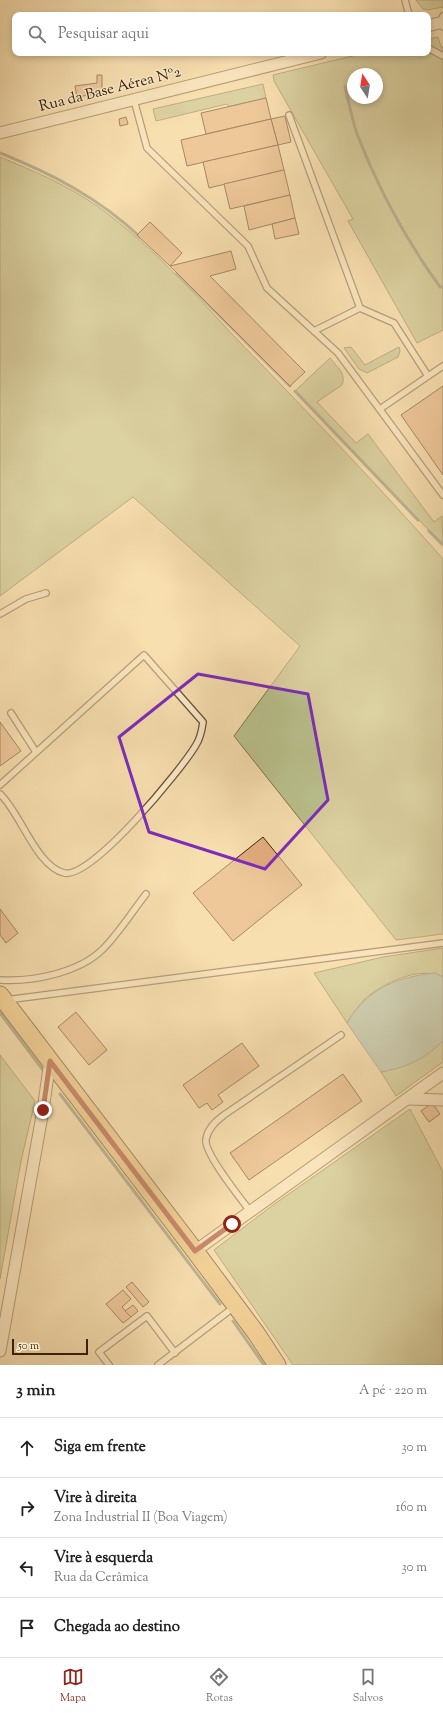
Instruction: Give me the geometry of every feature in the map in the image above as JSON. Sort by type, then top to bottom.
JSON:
[{"type":"main road","points":[[2,998],[195,1251],[277,1365]]},
{"type":"street","name":"Rua da Base Aérea Nº2","points":[[0,133],[309,56]]},
{"type":"street","points":[[0,1347],[43,1110],[50,1061]]},
{"type":"street","points":[[195,1251],[443,1073]]},
{"type":"street","points":[[407,1099],[443,1100]]},
{"type":"lane","points":[[405,0],[408,12]]},
{"type":"lane","points":[[431,50],[443,56]]},
{"type":"lane","points":[[134,100],[148,148],[248,246],[267,288],[338,353],[443,495]]},
{"type":"lane","points":[[289,115],[360,308],[394,323],[428,376]]},
{"type":"lane","points":[[314,331],[360,308]]},
{"type":"lane","points":[[380,409],[443,366]]},
{"type":"lane","points":[[0,614],[26,599],[46,593]]},
{"type":"lane","points":[[0,785],[144,655],[202,722],[202,733],[197,744],[156,798],[104,851],[75,872],[66,873],[57,870],[50,864],[30,841],[8,801],[0,794]]},
{"type":"lane","points":[[11,712],[36,752]]},
{"type":"lane","points":[[0,980],[14,981],[38,979],[61,972],[93,958],[110,942],[146,894]]},
{"type":"lane","points":[[2,998],[443,942]]},
{"type":"lane","points":[[250,1211],[209,1153],[205,1140],[207,1134],[216,1121],[224,1115],[341,1035]]},
{"type":"lane","points":[[158,1365],[236,1306]]},
{"type":"lane","points":[[109,1365],[99,1352],[147,1316],[175,1353]]},
{"type":"highlighted area","points":[[198,674],[308,694],[328,800],[265,869],[149,832],[119,737]]},
{"type":"green space","points":[[416,0],[443,0],[443,7],[428,10],[423,9]]},
{"type":"green space","points":[[438,37],[441,47],[443,47],[443,330],[417,343],[348,221],[353,219],[274,81],[273,75],[352,56],[431,56],[431,38]]},
{"type":"green space","points":[[263,84],[266,98],[229,107],[227,104],[156,121],[153,109]]},
{"type":"green space","points":[[0,157],[38,173],[86,198],[141,241],[181,280],[329,435],[443,559],[443,934],[396,940],[234,736],[300,646],[133,497],[0,596]]},
{"type":"green space","points":[[351,347],[365,365],[399,347],[400,351],[398,357],[367,373],[359,369],[344,348]]},
{"type":"green space","points":[[330,358],[342,374],[342,385],[317,402],[356,443],[368,434],[434,522],[442,516],[443,545],[295,391]]},
{"type":"green space","points":[[443,948],[443,977],[425,973],[415,974],[387,984],[364,1000],[347,1023],[314,973],[383,957]]},
{"type":"green space","points":[[443,1040],[443,1062],[396,1096],[381,1072],[398,1068],[423,1057]]},
{"type":"green space","points":[[0,1055],[35,1101],[21,1161],[0,1279]]},
{"type":"green space","points":[[410,1109],[443,1172],[443,1365],[293,1365],[214,1250],[273,1205]]},
{"type":"water","points":[[435,973],[443,977],[443,1040],[437,1047],[415,1062],[381,1072],[347,1023],[364,1001],[385,986],[396,981]]},
{"type":"building","points":[[97,75],[102,75],[102,93],[77,97],[75,86],[97,83]]},
{"type":"building","points":[[266,98],[271,119],[206,134],[201,113]]},
{"type":"building","points":[[285,116],[291,142],[278,145],[271,119]]},
{"type":"building","points":[[126,117],[128,124],[120,126],[119,119]]},
{"type":"building","points":[[271,119],[278,145],[187,166],[181,140]]},
{"type":"building","points":[[278,145],[284,170],[209,188],[203,162]]},
{"type":"building","points":[[284,170],[290,195],[230,209],[224,184]]},
{"type":"building","points":[[290,195],[295,218],[249,230],[244,206]]},
{"type":"building","points":[[295,218],[299,234],[275,239],[272,224]]},
{"type":"building","points":[[150,222],[182,253],[170,266],[137,235]]},
{"type":"building","points":[[231,251],[236,269],[210,276],[305,372],[290,386],[170,266]]},
{"type":"building","points":[[443,386],[443,475],[401,415]]},
{"type":"building","points":[[0,722],[21,751],[0,766]]},
{"type":"building","points":[[263,837],[302,885],[233,941],[193,893]]},
{"type":"building","points":[[0,909],[18,933],[6,943],[0,935]]},
{"type":"building","points":[[76,1012],[107,1050],[89,1065],[58,1027]]},
{"type":"building","points":[[242,1043],[259,1066],[218,1095],[223,1102],[212,1110],[207,1103],[199,1108],[183,1085]]},
{"type":"building","points":[[343,1074],[362,1101],[249,1180],[230,1153]]},
{"type":"building","points":[[432,1103],[440,1114],[429,1122],[421,1111]]},
{"type":"building","points":[[132,1282],[149,1302],[143,1307],[126,1287]]},
{"type":"building","points":[[123,1290],[131,1299],[122,1307],[131,1317],[123,1323],[106,1304]]},
{"type":"building","points":[[133,1305],[138,1311],[131,1317],[125,1311]]},
{"type":"waterway","points":[[345,87],[357,134],[374,174],[404,232],[440,287],[443,287]]},
{"type":"waterway","points":[[0,153],[74,188],[108,210],[140,237]]},
{"type":"waterway","points":[[177,273],[290,386]]},
{"type":"waterway","points":[[295,391],[418,520]]},
{"type":"waterway","points":[[429,531],[443,545]]},
{"type":"waterway","points":[[0,1013],[43,1070]]},
{"type":"waterway","points":[[60,1094],[220,1304]]},
{"type":"waterway","points":[[233,1321],[264,1365]]},
{"type":"route","points":[[43,1110],[50,1061],[195,1251],[232,1224]]}]
